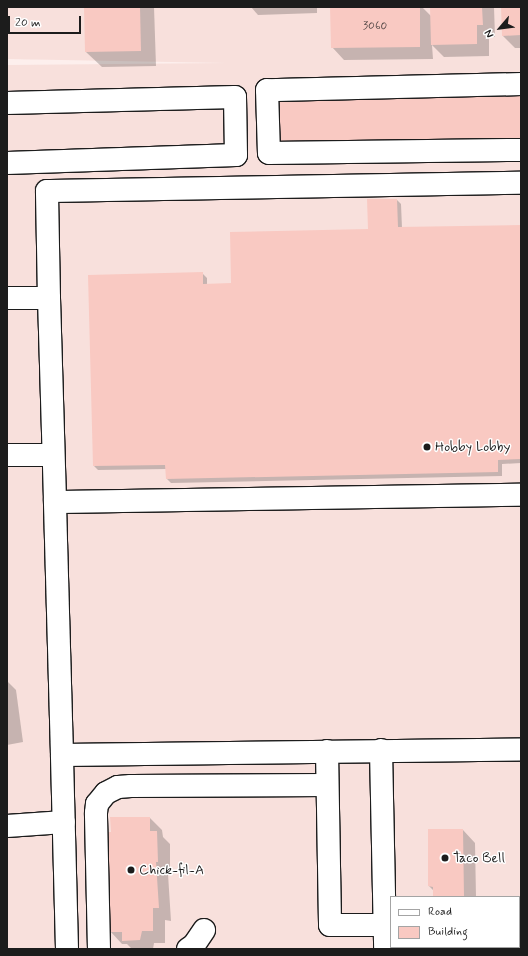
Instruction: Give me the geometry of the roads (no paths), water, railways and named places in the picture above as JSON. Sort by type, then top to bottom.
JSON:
[{"type":"lane","points":[[521,84],[267,90],[269,153],[521,150]]},
{"type":"lane","points":[[7,103],[236,97],[236,154],[7,163]]},
{"type":"lane","points":[[67,949],[47,191],[521,183]]},
{"type":"lane","points":[[7,298],[49,298]]},
{"type":"lane","points":[[7,455],[53,455]]},
{"type":"lane","points":[[55,502],[521,495]]},
{"type":"lane","points":[[62,755],[521,749]]},
{"type":"lane","points":[[381,750],[385,949]]},
{"type":"lane","points":[[327,751],[330,925],[384,925]]},
{"type":"lane","points":[[98,949],[96,813],[97,804],[106,793],[118,788],[131,786],[327,785]]},
{"type":"lane","points":[[7,826],[64,822]]},
{"type":"lane","points":[[188,949],[194,945],[204,930]]},
{"type":"place","name":"Hobby Lobby","points":[[427,447]]},
{"type":"place","name":"Taco Bell","points":[[445,858]]},
{"type":"place","name":"Chick-fil-A","points":[[131,870]]}]
